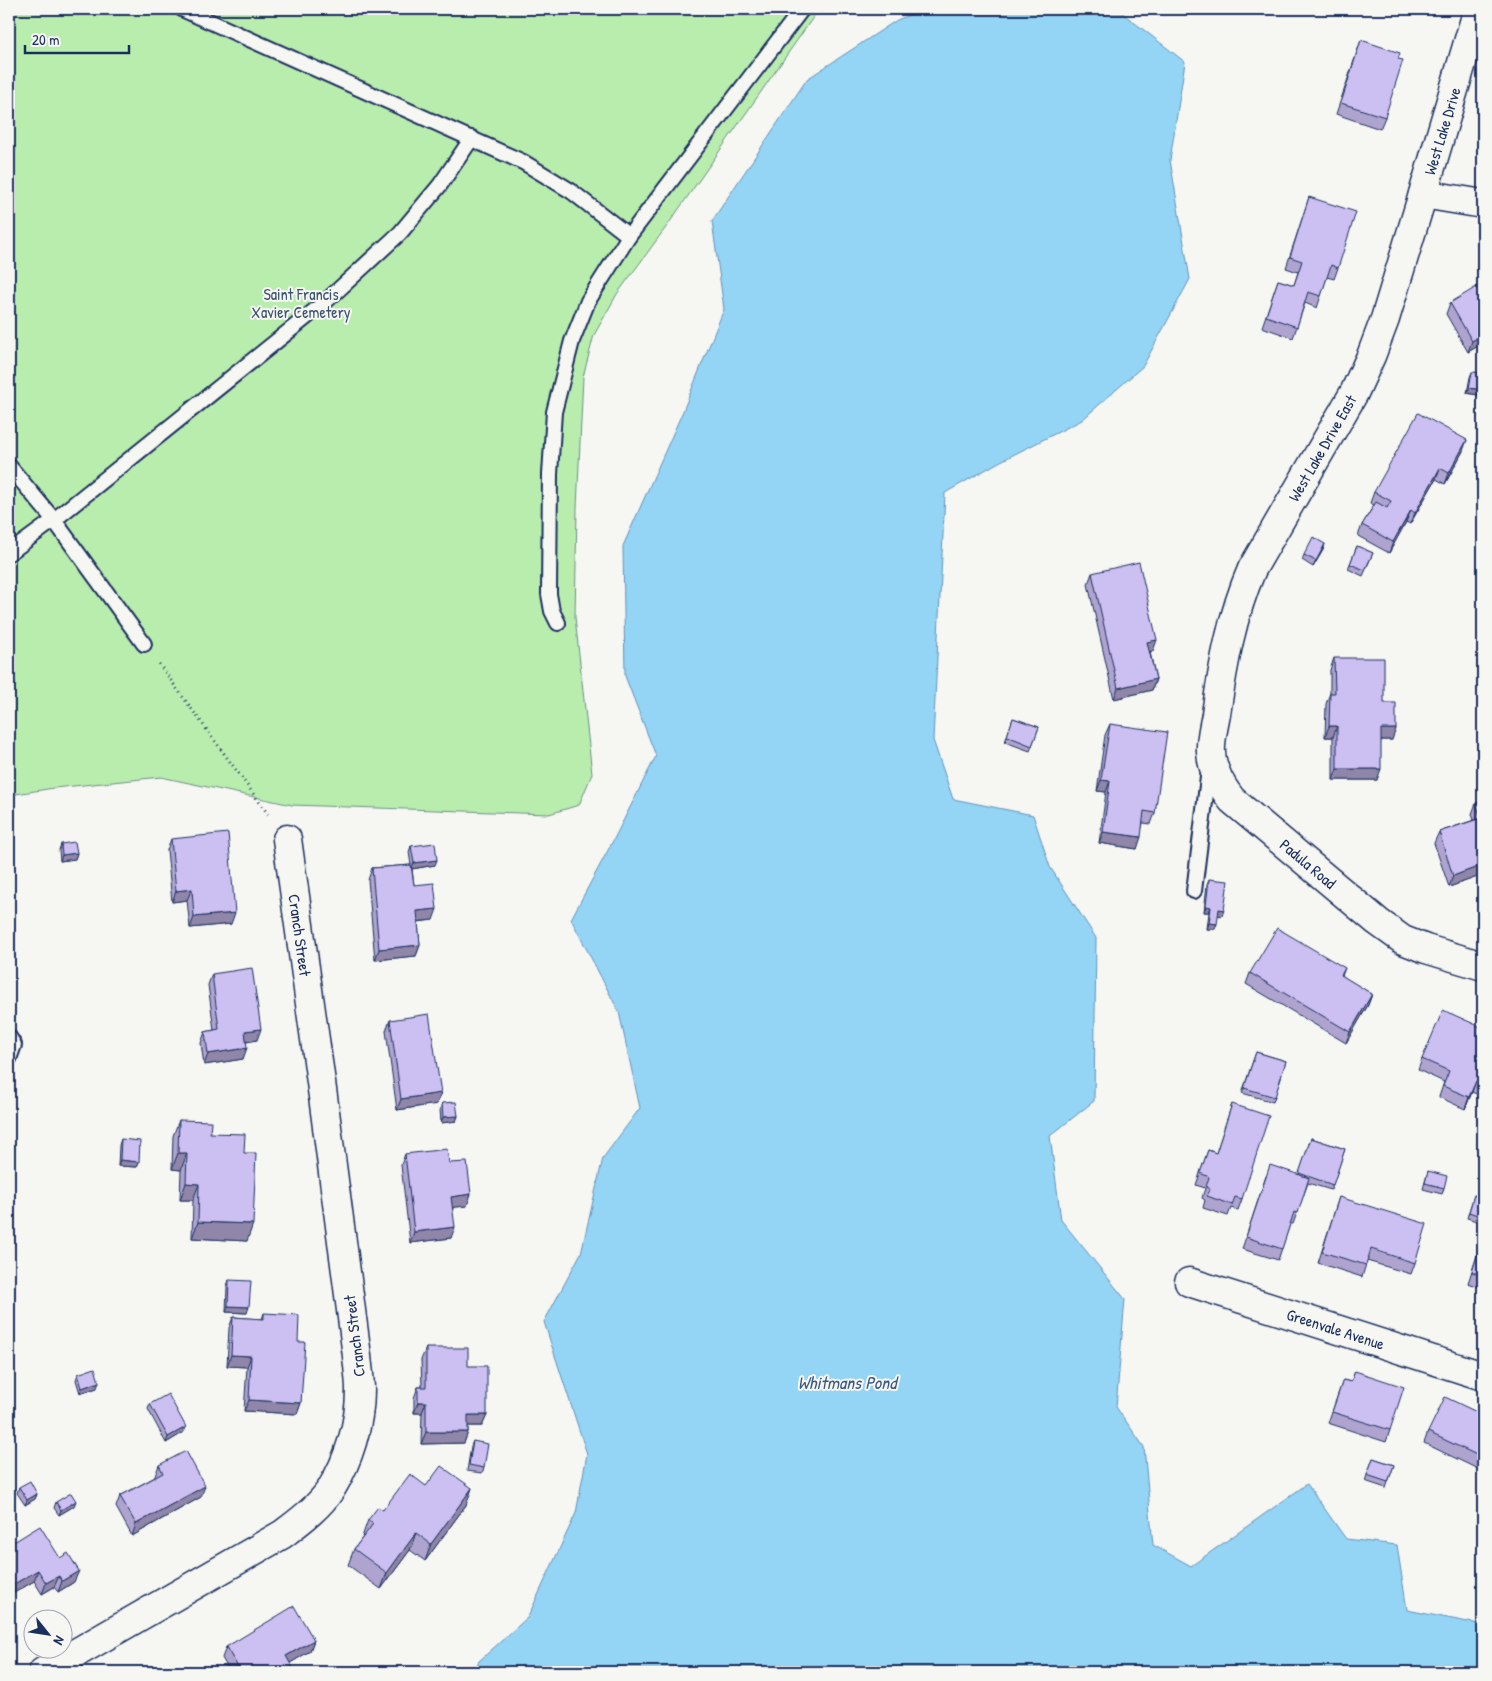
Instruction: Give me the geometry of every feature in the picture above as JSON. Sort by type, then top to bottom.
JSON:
[{"type":"street","name":"West Lake Drive","points":[[1478,9],[1423,194],[1483,204]]},
{"type":"street","name":"West Lake Drive East","points":[[1218,700],[1240,596],[1252,569],[1354,393],[1371,356],[1385,319],[1423,194]]},
{"type":"street","name":"Padula Road","points":[[1218,700],[1211,751],[1214,770],[1221,786],[1232,800],[1378,922],[1403,940],[1483,966]]},
{"type":"street","name":"Cranch Street","points":[[44,1672],[284,1534],[308,1514],[330,1490],[347,1459],[354,1434],[360,1390],[357,1356],[324,1104],[286,839]]},
{"type":"street","name":"Greenvale Avenue","points":[[1189,1282],[1483,1376]]},
{"type":"lane","points":[[182,9],[523,162],[571,191],[629,236]]},
{"type":"lane","points":[[558,623],[552,611],[549,594],[550,474],[554,412],[572,341],[588,301],[629,236],[802,9]]},
{"type":"lane","points":[[9,553],[54,520],[324,304],[400,232],[440,185],[472,138]]},
{"type":"lane","points":[[9,466],[54,520],[144,644]]},
{"type":"lane","points":[[1194,891],[1211,751]]},
{"type":"lane","points":[[9,1037],[14,1045],[9,1059]]},
{"type":"path","points":[[144,644],[286,839]]},
{"type":"green space","name":"Saint Francis Xavier Cemetery","points":[[9,9],[819,9],[617,294],[594,335],[583,377],[577,508],[575,617],[592,774],[579,805],[549,814],[292,805],[161,777],[54,788],[9,795]]},
{"type":"water","name":"Whitmans Pond","points":[[924,9],[1117,9],[1185,62],[1170,160],[1190,279],[1143,366],[1082,420],[999,462],[945,493],[933,740],[953,799],[1033,815],[1050,867],[1096,938],[1094,1101],[1050,1136],[1061,1220],[1125,1299],[1116,1407],[1144,1447],[1153,1545],[1191,1566],[1307,1484],[1346,1539],[1397,1545],[1407,1610],[1483,1625],[1483,1672],[477,1672],[478,1662],[528,1617],[576,1513],[587,1454],[544,1322],[581,1253],[603,1158],[640,1108],[619,1012],[571,919],[656,756],[625,676],[623,546],[683,411],[724,309],[712,221],[807,79],[897,20]]},
{"type":"building","points":[[1361,40],[1400,53],[1398,59],[1403,60],[1385,117],[1341,103]]},
{"type":"building","points":[[1309,197],[1356,212],[1338,268],[1331,265],[1321,296],[1308,292],[1297,327],[1266,316],[1278,280],[1294,285],[1302,261],[1290,257]]},
{"type":"building","points":[[1483,283],[1483,334],[1472,341],[1450,303]]},
{"type":"building","points":[[1472,372],[1483,373],[1483,390],[1469,388]]},
{"type":"building","points":[[1418,413],[1467,440],[1449,473],[1440,468],[1415,513],[1411,510],[1393,542],[1362,525],[1376,502],[1387,508],[1391,501],[1374,492]]},
{"type":"building","points":[[1313,537],[1325,544],[1316,561],[1304,555]]},
{"type":"building","points":[[1357,546],[1373,553],[1365,570],[1350,564]]},
{"type":"building","points":[[1139,562],[1157,640],[1147,642],[1156,679],[1118,688],[1092,573]]},
{"type":"building","points":[[1334,658],[1384,658],[1384,703],[1396,703],[1396,729],[1381,729],[1381,769],[1337,769],[1337,726],[1329,726],[1330,693],[1335,693]]},
{"type":"building","points":[[1013,718],[1039,727],[1032,746],[1007,736]]},
{"type":"building","points":[[1110,724],[1167,732],[1155,813],[1144,811],[1141,837],[1103,832],[1110,781],[1101,780]]},
{"type":"building","points":[[1483,801],[1483,865],[1453,876],[1439,832],[1481,818],[1476,803]]},
{"type":"building","points":[[228,833],[235,913],[194,917],[192,889],[176,891],[171,839]]},
{"type":"building","points":[[75,842],[77,853],[62,855],[61,844]]},
{"type":"building","points":[[435,843],[437,860],[414,863],[411,846]]},
{"type":"building","points":[[411,865],[414,885],[434,883],[437,909],[417,911],[420,945],[379,949],[372,868]]},
{"type":"building","points":[[1209,879],[1228,881],[1224,910],[1219,909],[1217,924],[1209,923],[1211,907],[1206,906]]},
{"type":"building","points":[[1277,928],[1345,968],[1341,975],[1372,994],[1350,1032],[1250,973]]},
{"type":"building","points":[[252,968],[261,1029],[245,1031],[247,1048],[208,1054],[205,1032],[219,1029],[212,974]]},
{"type":"building","points":[[1443,1010],[1483,1028],[1483,1084],[1476,1081],[1469,1097],[1443,1086],[1449,1071],[1422,1059]]},
{"type":"building","points":[[429,1014],[441,1093],[401,1099],[390,1020]]},
{"type":"building","points":[[1256,1052],[1286,1061],[1275,1097],[1244,1088]]},
{"type":"building","points":[[456,1102],[458,1116],[443,1117],[442,1103]]},
{"type":"building","points":[[1232,1104],[1269,1116],[1242,1199],[1235,1197],[1232,1205],[1207,1196],[1210,1189],[1206,1187],[1209,1177],[1200,1173],[1208,1150],[1216,1153]]},
{"type":"building","points":[[179,1120],[211,1121],[210,1133],[245,1134],[244,1153],[256,1153],[253,1224],[198,1222],[199,1184],[186,1183],[187,1153],[178,1153]]},
{"type":"building","points":[[1311,1138],[1345,1149],[1333,1185],[1299,1173]]},
{"type":"building","points":[[121,1139],[140,1141],[139,1162],[120,1160]]},
{"type":"building","points":[[447,1149],[449,1163],[467,1162],[471,1194],[451,1197],[455,1227],[414,1232],[405,1154]]},
{"type":"building","points":[[1270,1165],[1309,1178],[1298,1213],[1294,1212],[1282,1249],[1246,1237]]},
{"type":"building","points":[[1428,1171],[1447,1176],[1444,1188],[1425,1183]]},
{"type":"building","points":[[1474,1195],[1483,1198],[1483,1217],[1469,1212]]},
{"type":"building","points":[[1339,1197],[1427,1224],[1415,1263],[1371,1249],[1366,1265],[1322,1252]]},
{"type":"building","points":[[1483,1237],[1483,1275],[1472,1272]]},
{"type":"building","points":[[229,1280],[251,1281],[249,1307],[228,1306]]},
{"type":"building","points":[[9,1288],[12,1298],[9,1299]]},
{"type":"building","points":[[264,1313],[299,1315],[298,1342],[305,1342],[301,1403],[249,1400],[251,1356],[231,1355],[233,1317],[264,1319]]},
{"type":"building","points":[[426,1348],[468,1348],[468,1366],[487,1366],[487,1415],[468,1415],[468,1432],[426,1432],[426,1402],[418,1402],[418,1387],[426,1387]]},
{"type":"building","points":[[95,1368],[99,1382],[82,1388],[78,1374]]},
{"type":"building","points":[[1355,1371],[1404,1387],[1390,1430],[1332,1412],[1343,1380],[1351,1382]]},
{"type":"building","points":[[168,1394],[186,1427],[168,1437],[150,1404]]},
{"type":"building","points":[[1445,1397],[1483,1415],[1483,1458],[1428,1432]]},
{"type":"building","points":[[473,1441],[488,1444],[484,1468],[469,1465]]},
{"type":"building","points":[[186,1451],[205,1486],[136,1524],[120,1496],[163,1473],[159,1465]]},
{"type":"building","points":[[1373,1458],[1394,1465],[1388,1482],[1367,1475]]},
{"type":"building","points":[[441,1466],[472,1488],[431,1544],[416,1533],[387,1573],[354,1549],[373,1524],[368,1520],[378,1507],[383,1510],[410,1474],[426,1486]]},
{"type":"building","points":[[30,1481],[37,1494],[27,1500],[19,1487]]},
{"type":"building","points":[[71,1493],[76,1501],[61,1510],[56,1502]]},
{"type":"building","points":[[40,1526],[60,1558],[68,1553],[79,1571],[62,1581],[59,1576],[46,1583],[38,1570],[9,1587],[9,1545]]},
{"type":"building","points":[[294,1606],[314,1640],[286,1656],[294,1670],[291,1672],[241,1672],[226,1647]]}]
